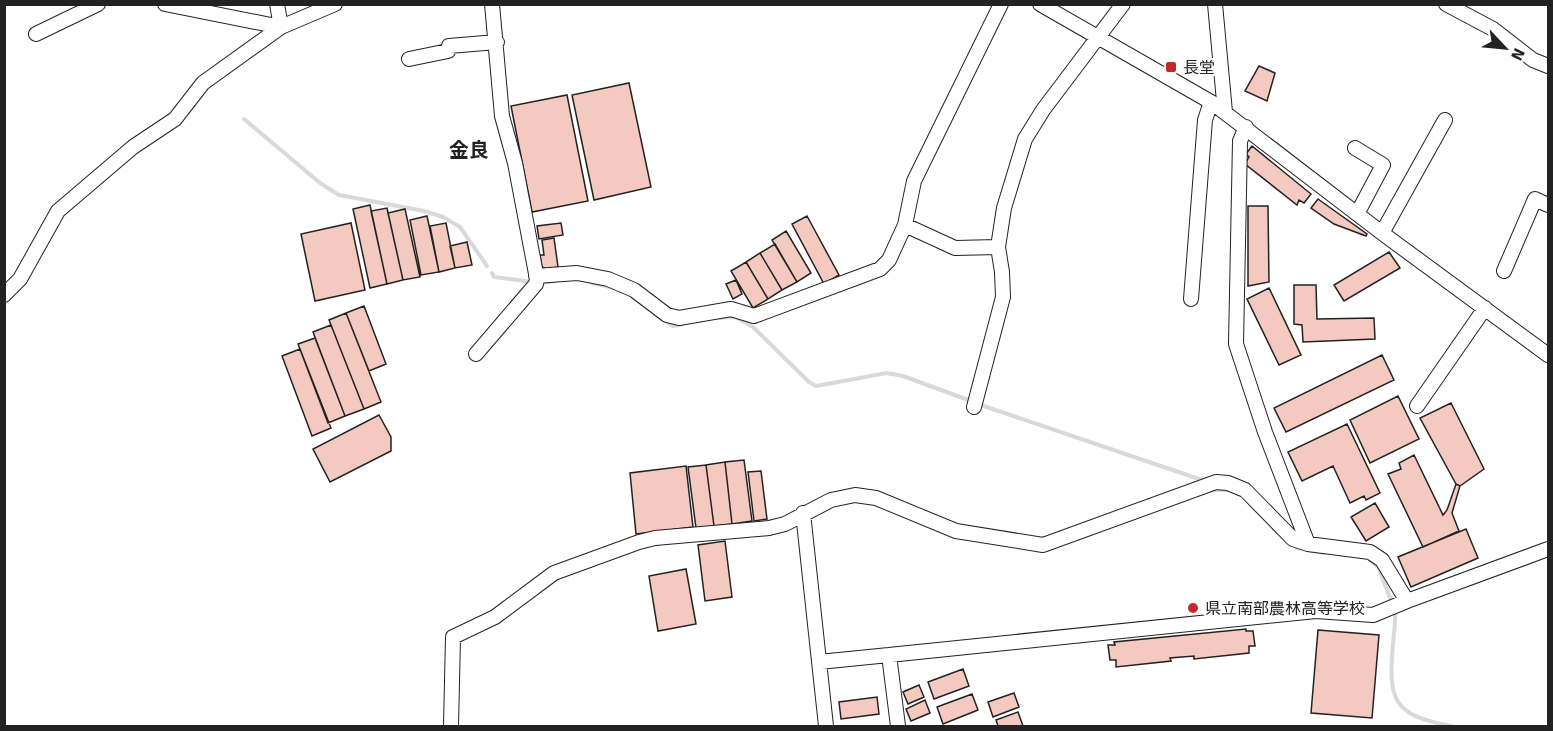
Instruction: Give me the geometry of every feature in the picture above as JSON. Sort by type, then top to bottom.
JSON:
[{"type":"street","points":[[36,34],[99,4]]},
{"type":"street","points":[[165,4],[281,27]]},
{"type":"street","points":[[277,4],[281,27]]},
{"type":"street","points":[[4,295],[20,279],[58,211],[133,147],[175,119],[202,83],[281,27],[335,4]]},
{"type":"street","points":[[492,4],[502,116],[515,163],[536,280]]},
{"type":"street","points":[[477,354],[536,280],[578,273],[609,279],[634,290],[667,315],[680,318],[731,309],[754,316],[880,269],[889,260],[905,225],[914,181],[1001,4]]},
{"type":"street","points":[[1040,4],[1058,9],[1100,37],[1211,102],[1382,233],[1548,355]]},
{"type":"street","points":[[976,401],[1003,297],[998,247],[1004,208],[1025,139],[1043,110],[1123,4]]},
{"type":"street","points":[[1215,4],[1225,112]]},
{"type":"street","points":[[1446,4],[1493,29],[1533,60],[1548,66]]},
{"type":"street","points":[[409,59],[448,51],[449,46],[496,42]]},
{"type":"street","points":[[1191,300],[1205,120],[1211,102]]},
{"type":"street","points":[[1382,233],[1446,120]]},
{"type":"street","points":[[1246,128],[1240,141],[1236,344],[1265,432],[1308,544]]},
{"type":"street","points":[[1355,148],[1383,165],[1357,214]]},
{"type":"street","points":[[1504,271],[1535,199],[1548,205]]},
{"type":"street","points":[[905,225],[955,248],[998,247]]},
{"type":"street","points":[[1417,406],[1485,308]]},
{"type":"street","points":[[451,726],[453,637],[495,617],[554,573],[647,540],[769,528],[784,524],[831,500],[855,495],[876,498],[956,531],[1043,545],[1216,482],[1228,483],[1245,490],[1293,539],[1308,544],[1370,552],[1382,560],[1398,605]]},
{"type":"street","points":[[803,513],[824,726]]},
{"type":"street","points":[[819,662],[1316,611],[1373,615],[1548,549]]},
{"type":"street","points":[[889,655],[898,726]]},
{"type":"building","points":[[1259,66],[1275,73],[1267,101],[1245,91]]},
{"type":"building","points":[[629,83],[651,187],[594,200],[572,95]]},
{"type":"building","points":[[567,95],[588,201],[532,212],[511,106]]},
{"type":"building","points":[[1252,146],[1311,194],[1304,203],[1299,200],[1297,205],[1245,164],[1249,157],[1246,154]]},
{"type":"building","points":[[1318,199],[1367,234],[1366,236],[1334,224],[1311,208]]},
{"type":"building","points":[[370,205],[387,284],[370,288],[353,209]]},
{"type":"building","points":[[1248,206],[1268,206],[1269,282],[1248,286]]},
{"type":"building","points":[[387,208],[403,280],[387,284],[371,211]]},
{"type":"building","points":[[405,209],[420,277],[403,280],[388,213]]},
{"type":"building","points":[[427,216],[439,272],[421,275],[410,220]]},
{"type":"building","points":[[807,216],[839,275],[824,284],[792,224]]},
{"type":"building","points":[[351,223],[365,290],[315,301],[301,234]]},
{"type":"building","points":[[446,223],[455,268],[439,272],[430,226]]},
{"type":"building","points":[[561,223],[563,235],[539,239],[537,226]]},
{"type":"building","points":[[786,231],[811,273],[797,282],[772,240]]},
{"type":"building","points":[[554,238],[558,267],[546,269],[542,267],[540,255],[544,255],[542,240]]},
{"type":"building","points":[[467,242],[472,265],[455,268],[450,246]]},
{"type":"building","points":[[775,244],[797,282],[782,290],[760,253]]},
{"type":"building","points":[[1389,252],[1400,268],[1344,301],[1334,285]]},
{"type":"building","points":[[760,253],[782,290],[768,299],[746,262]]},
{"type":"building","points":[[746,262],[768,299],[753,308],[731,271]]},
{"type":"building","points":[[736,280],[742,294],[733,299],[726,284]]},
{"type":"building","points":[[1294,285],[1316,285],[1317,319],[1374,318],[1375,339],[1303,342],[1302,325],[1294,324]]},
{"type":"building","points":[[1269,288],[1301,355],[1279,365],[1247,299]]},
{"type":"building","points":[[364,306],[386,364],[369,371],[346,313]]},
{"type":"building","points":[[346,313],[381,402],[364,409],[329,320]]},
{"type":"building","points":[[331,325],[364,409],[345,416],[313,332]]},
{"type":"building","points":[[315,338],[345,416],[328,423],[298,344]]},
{"type":"building","points":[[300,349],[331,428],[312,436],[282,356]]},
{"type":"building","points":[[1382,355],[1394,380],[1286,432],[1274,408]]},
{"type":"building","points":[[1398,396],[1419,439],[1370,463],[1350,420]]},
{"type":"building","points":[[1451,403],[1484,469],[1460,486],[1456,484],[1420,418]]},
{"type":"building","points":[[379,415],[391,437],[391,451],[330,482],[313,449]]},
{"type":"building","points":[[1347,424],[1380,493],[1366,500],[1364,496],[1350,503],[1333,466],[1302,481],[1288,452]]},
{"type":"building","points":[[1414,455],[1443,515],[1456,484],[1460,486],[1452,513],[1459,531],[1423,547],[1388,474],[1401,469],[1399,463]]},
{"type":"building","points":[[744,460],[752,521],[732,524],[725,462]]},
{"type":"building","points":[[725,462],[732,524],[714,526],[706,465]]},
{"type":"building","points":[[706,465],[714,526],[696,528],[688,467]]},
{"type":"building","points":[[686,466],[693,527],[636,534],[630,473]]},
{"type":"building","points":[[761,471],[767,519],[754,521],[748,472]]},
{"type":"building","points":[[1375,503],[1389,527],[1366,541],[1351,517]]},
{"type":"building","points":[[1466,529],[1478,558],[1411,587],[1398,557]]},
{"type":"building","points":[[725,541],[732,597],[705,601],[698,545]]},
{"type":"building","points":[[686,569],[696,624],[658,631],[649,576]]},
{"type":"building","points":[[1246,629],[1246,631],[1253,631],[1255,646],[1249,646],[1249,653],[1194,659],[1194,656],[1170,658],[1171,661],[1116,667],[1116,660],[1110,660],[1108,645],[1115,645],[1114,642]]},
{"type":"building","points":[[1318,630],[1379,635],[1372,718],[1311,713]]},
{"type":"building","points":[[963,669],[969,686],[934,699],[928,682]]},
{"type":"building","points":[[919,685],[924,697],[908,704],[903,692]]},
{"type":"building","points":[[1014,693],[1019,707],[993,717],[988,702]]},
{"type":"building","points":[[972,694],[978,710],[943,724],[937,707]]},
{"type":"building","points":[[877,697],[879,714],[841,719],[839,702]]},
{"type":"building","points":[[925,700],[930,713],[911,721],[906,709]]},
{"type":"building","points":[[1018,712],[1023,726],[998,726],[996,720]]},
{"type":"waterway","points":[[244,119],[320,183],[339,195],[424,211],[443,217],[460,227],[487,266]]},
{"type":"waterway","points":[[492,273],[494,277],[541,283],[555,281]]},
{"type":"waterway","points":[[592,283],[614,288]]},
{"type":"waterway","points":[[655,314],[673,326],[683,324]]},
{"type":"waterway","points":[[717,318],[735,317],[753,327],[809,382],[816,386],[887,373],[903,376],[971,401]]},
{"type":"waterway","points":[[978,404],[1202,480]]},
{"type":"waterway","points":[[1214,490],[1228,490]]},
{"type":"waterway","points":[[1274,529],[1297,548],[1324,553]]},
{"type":"waterway","points":[[1370,560],[1378,567],[1392,603]]},
{"type":"waterway","points":[[1395,610],[1392,678],[1398,702],[1405,710],[1416,716],[1451,726]]},
{"type":"place","name":"長堂","points":[[1171,67]]},
{"type":"place","name":"県立南部農林高等学校","points":[[1193,608]]},
{"type":"district","name":"金良","points":[[469,150]]}]
